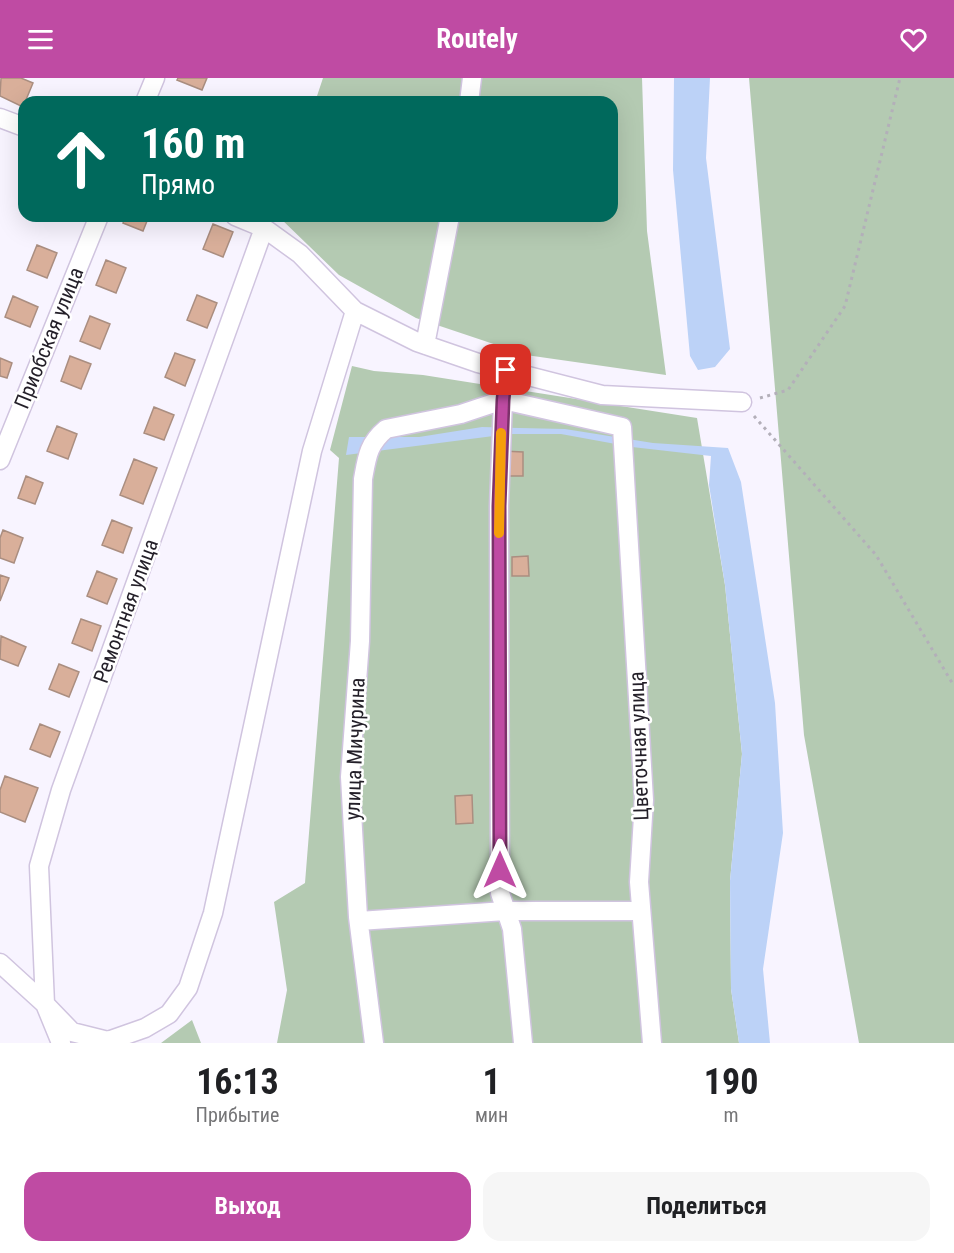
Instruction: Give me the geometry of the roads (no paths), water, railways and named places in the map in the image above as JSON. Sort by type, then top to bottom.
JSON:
[{"type":"street","points":[[148,96],[155,78]]},
{"type":"street","points":[[469,96],[472,78]]},
{"type":"street","points":[[0,118],[18,125]]},
{"type":"street","name":"Приобская улица","points":[[0,460],[97,222]]},
{"type":"street","points":[[250,222],[264,228],[300,254],[355,310],[425,345],[602,396],[742,402]]},
{"type":"street","points":[[425,345],[449,222]]},
{"type":"street","name":"Ремонтная улица","points":[[45,1004],[39,866],[61,790],[264,228]]},
{"type":"street","points":[[0,963],[72,1032],[108,1041],[145,1028],[169,1014],[188,988],[213,913],[312,451],[355,310]]},
{"type":"street","points":[[506,370],[501,431],[499,506],[500,893],[512,929],[523,1043]]},
{"type":"street","name":"улица Мичурина","points":[[374,1043],[359,921],[350,777],[360,641],[363,479],[367,453],[377,437],[386,429],[450,416],[503,400]]},
{"type":"street","name":"Цветочная улица","points":[[503,400],[622,426],[644,800],[639,882],[652,1043]]},
{"type":"street","points":[[359,921],[505,911],[641,911]]},
{"type":"street","points":[[45,1004],[61,1043]]},
{"type":"water","points":[[674,78],[710,78],[706,158],[730,349],[715,367],[698,370],[690,356],[673,170]]},
{"type":"water","points":[[482,427],[565,429],[653,443],[728,448],[741,482],[775,703],[783,833],[763,969],[770,1043],[739,1043],[731,989],[730,881],[742,754],[725,585],[709,485],[711,456],[632,447],[561,434],[509,434],[346,455],[349,437],[419,437]]}]
